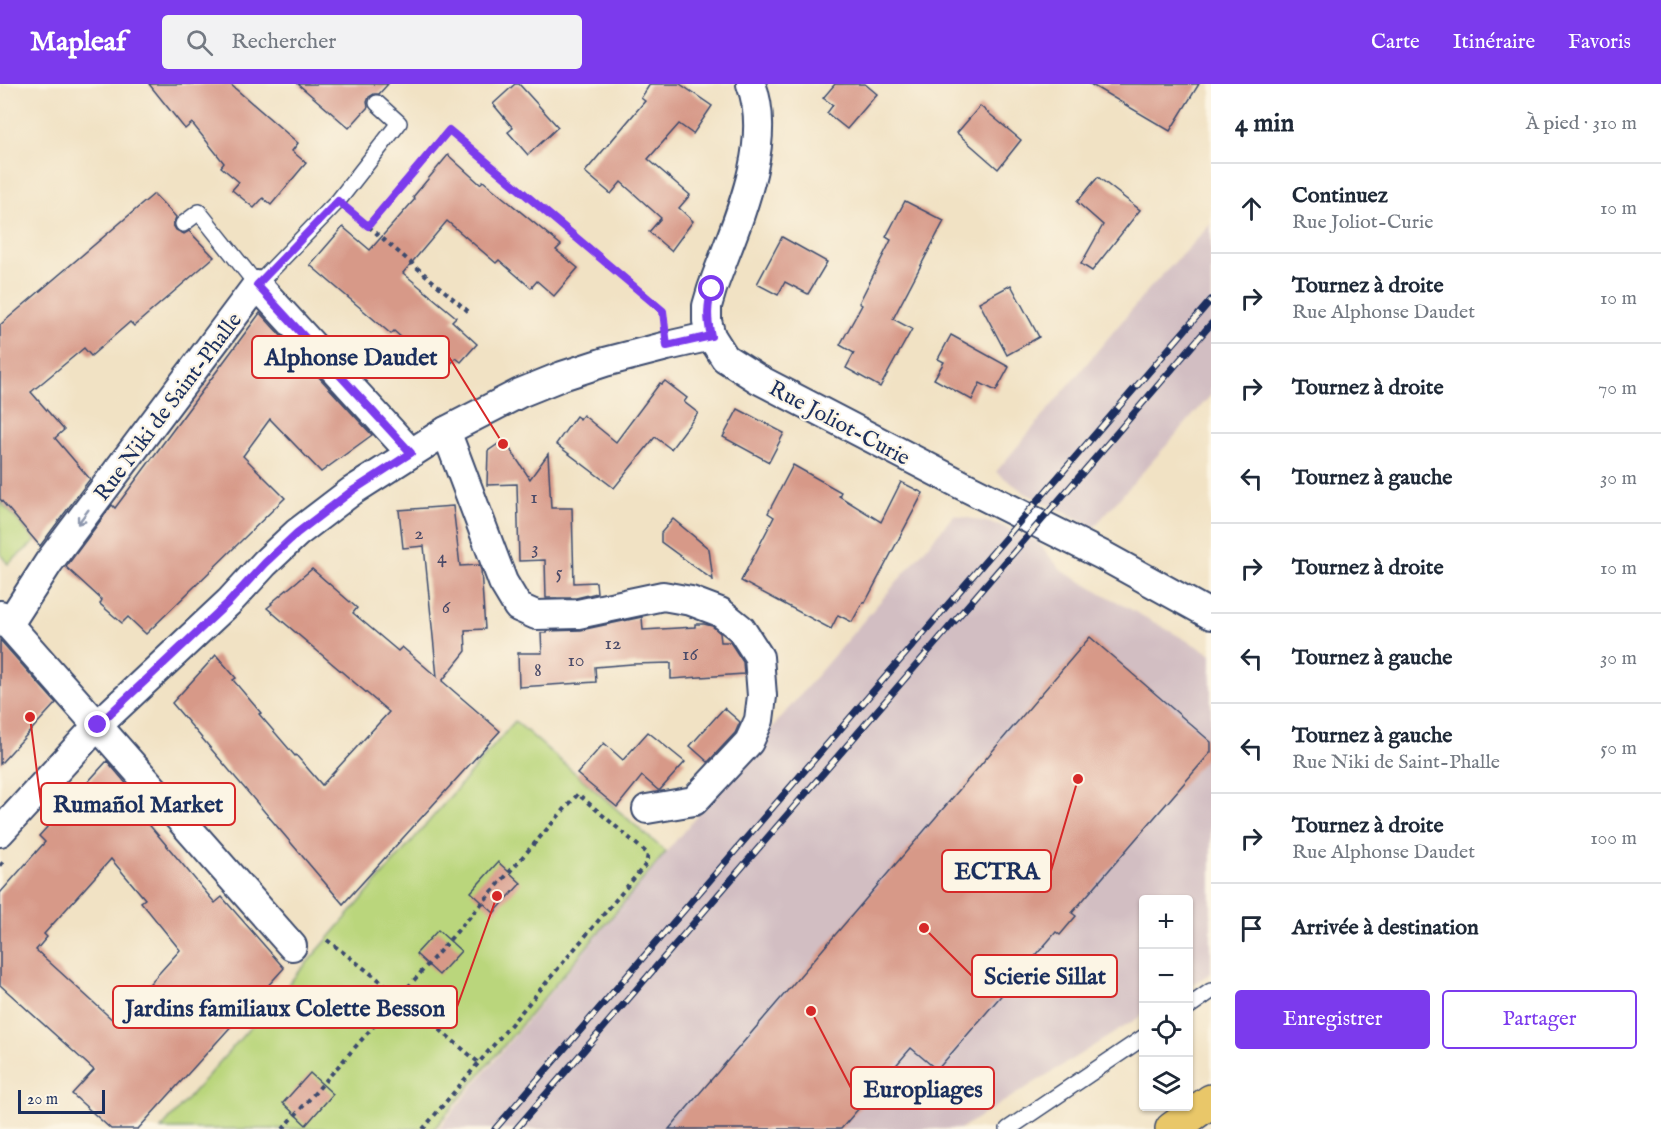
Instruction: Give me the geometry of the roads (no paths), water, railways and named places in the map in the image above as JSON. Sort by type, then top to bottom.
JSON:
[{"type":"highway","points":[[1172,1129],[1211,1101]]},
{"type":"street","name":"Rue Joliot-Curie","points":[[751,84],[757,110],[759,136],[754,167],[707,306],[707,321],[711,336],[725,358],[758,379],[1104,556],[1211,615]]},
{"type":"street","name":"Rue Niki de Saint-Phalle","points":[[4,620],[257,285],[411,453]]},
{"type":"street","points":[[0,832],[98,725],[229,602],[265,563],[297,533],[352,491],[446,431],[520,393],[605,362],[665,332],[711,336]]},
{"type":"street","points":[[446,431],[503,582],[518,607],[536,615],[568,614],[663,596],[691,601],[720,612],[741,629],[759,657],[762,696],[759,720],[749,742],[694,801],[647,809]]},
{"type":"street","points":[[4,620],[292,946]]},
{"type":"lane","points":[[183,224],[199,212],[257,285],[338,201],[399,123],[377,103]]},
{"type":"lane","points":[[1193,1003],[1211,991]]},
{"type":"lane","points":[[1008,1129],[1139,1040]]},
{"type":"railway","points":[[495,1129],[1211,300]]},
{"type":"railway","points":[[516,1129],[1211,324]]},
{"type":"place","name":"Alphonse Daudet","points":[[503,444]]},
{"type":"place","name":"Rumañol Market","points":[[30,717]]},
{"type":"place","name":"ECTRA","points":[[1078,779]]},
{"type":"place","name":"Jardins familiaux Colette Besson","points":[[497,896]]},
{"type":"place","name":"Scierie Sillat","points":[[924,928]]},
{"type":"place","name":"Europliages","points":[[811,1011]]}]
